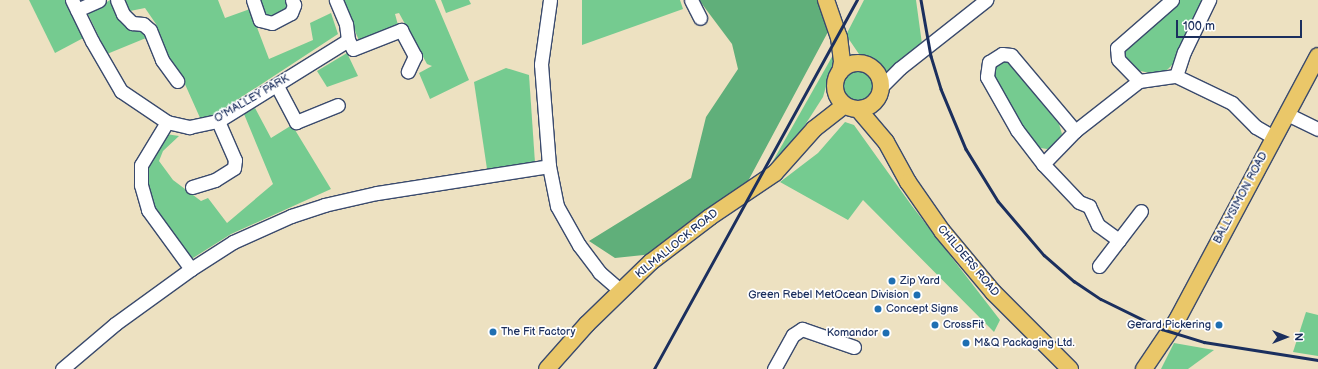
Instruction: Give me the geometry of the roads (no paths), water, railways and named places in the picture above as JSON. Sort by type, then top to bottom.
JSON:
[{"type":"main road","points":[[826,0],[839,37],[855,58],[878,74],[879,93],[868,106],[852,107],[837,96],[839,37]]},
{"type":"main road","name":"BALLYSIMON ROAD","points":[[1154,369],[1165,340],[1318,56]]},
{"type":"main road","points":[[837,78],[852,64],[863,64]]},
{"type":"main road","name":"KILMALLOCK ROAD","points":[[547,369],[587,324],[651,262],[710,217],[775,173],[814,129],[837,78]]},
{"type":"main road","name":"CHILDERS ROAD","points":[[879,93],[886,142]]},
{"type":"main road","name":"CHILDERS ROAD","points":[[852,107],[886,142],[908,182],[942,231],[993,292],[1070,368]]},
{"type":"main road","name":"KILMALLOCK ROAD","points":[[814,129],[852,107]]},
{"type":"main road","name":"BALLYSIMON ROAD","points":[[1144,369],[1165,340]]},
{"type":"street","points":[[74,5],[98,0]]},
{"type":"street","points":[[118,0],[123,14],[132,23],[143,24],[150,30],[162,60],[177,81]]},
{"type":"street","points":[[253,0],[260,20],[272,23],[291,14],[294,5],[292,0]]},
{"type":"street","points":[[336,0],[346,24],[348,40],[353,49],[401,30],[415,56],[408,71]]},
{"type":"street","points":[[550,0],[541,64],[549,166],[557,206],[579,245],[600,272],[621,290]]},
{"type":"street","points":[[691,0],[700,18]]},
{"type":"street","points":[[879,93],[900,68],[986,0]]},
{"type":"street","points":[[1139,81],[1118,59],[1117,48],[1172,0]]},
{"type":"street","points":[[1176,76],[1184,52],[1209,0]]},
{"type":"street","name":"O'MALLEY PARK","points":[[74,5],[121,92],[167,122],[189,127],[218,121],[348,40]]},
{"type":"street","points":[[1075,131],[1011,55],[1002,54],[989,62],[986,77],[1017,130],[1043,164],[1079,202],[1089,206],[1098,225],[1119,240]]},
{"type":"street","points":[[1043,164],[1075,131],[1139,81],[1176,76],[1232,103],[1256,127],[1273,137]]},
{"type":"street","points":[[276,86],[296,122],[338,105]]},
{"type":"street","points":[[1287,114],[1318,129]]},
{"type":"street","points":[[192,187],[215,180],[234,168],[235,160],[218,121]]},
{"type":"street","points":[[167,122],[141,165],[141,185],[148,210],[191,269]]},
{"type":"street","points":[[62,369],[110,328],[191,269],[233,242],[292,216],[324,205],[377,194],[549,166]]},
{"type":"street","points":[[1099,266],[1141,211]]},
{"type":"street","points":[[774,369],[793,335],[802,329],[854,347]]},
{"type":"railway","points":[[654,369],[857,0]]},
{"type":"railway","points":[[921,0],[931,56],[941,89],[966,149],[998,201],[1044,255],[1074,281],[1101,299],[1162,329],[1204,342],[1318,360]]},
{"type":"place","name":"Zip Yard","points":[[892,281]]},
{"type":"place","name":"Green Rebel MetOcean Division","points":[[917,295]]},
{"type":"place","name":"Concept Signs","points":[[878,309]]},
{"type":"place","name":"CrossFit","points":[[935,325]]},
{"type":"place","name":"Gerard Pickering","points":[[1219,325]]},
{"type":"place","name":"The Fit Factory","points":[[493,332]]},
{"type":"place","name":"Komandor","points":[[886,333]]},
{"type":"place","name":"M&Q Packaging Ltd.","points":[[966,343]]}]
